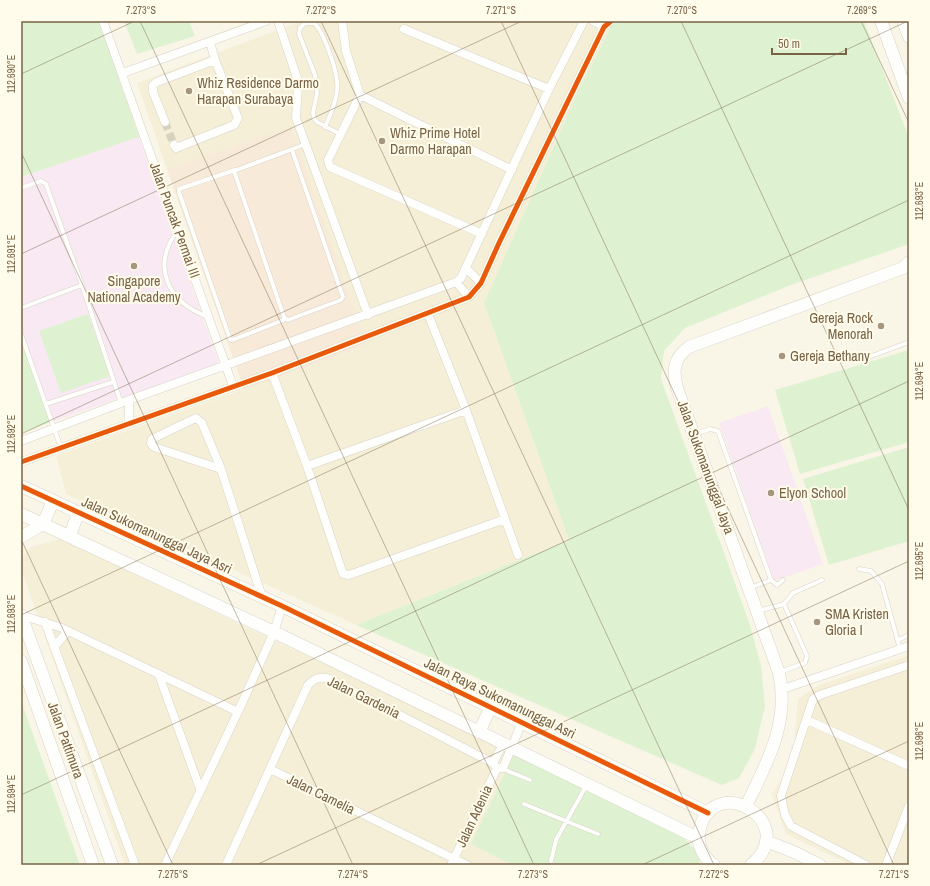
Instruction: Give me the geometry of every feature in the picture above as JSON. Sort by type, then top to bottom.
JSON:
[{"type":"street","name":"Jalan Puncak Permai III","points":[[103,21],[233,386]]},
{"type":"street","points":[[278,21],[297,78],[296,118],[307,144],[368,315]]},
{"type":"street","points":[[342,21],[346,51],[360,95],[328,160],[330,167],[482,234]]},
{"type":"street","points":[[21,441],[456,282],[461,278],[466,268],[549,89],[584,21]]},
{"type":"street","points":[[21,462],[272,373],[469,297],[481,283],[499,242],[608,24],[593,21]]},
{"type":"street","points":[[881,21],[909,98]]},
{"type":"street","points":[[903,21],[909,37]]},
{"type":"street","points":[[122,72],[210,42],[261,22]]},
{"type":"street","points":[[404,29],[549,89]]},
{"type":"street","points":[[174,146],[176,148],[234,125],[238,118],[215,60],[210,42]]},
{"type":"street","points":[[165,122],[153,92],[153,85],[157,82],[215,60]]},
{"type":"street","points":[[360,95],[512,170]]},
{"type":"street","name":"Jalan Sukomanunggal Jaya","points":[[746,806],[769,761],[778,736],[783,706],[783,689],[780,673],[674,377],[674,367],[680,354],[689,347],[907,266]]},
{"type":"street","points":[[466,268],[481,283]]},
{"type":"street","points":[[456,282],[469,297]]},
{"type":"street","points":[[428,314],[466,410],[518,555]]},
{"type":"street","points":[[272,373],[307,466],[342,572],[347,576],[505,519]]},
{"type":"street","points":[[125,402],[130,424]]},
{"type":"street","points":[[307,466],[466,410]]},
{"type":"street","points":[[221,469],[154,447],[152,439],[196,418],[202,423],[221,469],[262,597]]},
{"type":"street","name":"Jalan Sukomanunggal Jaya Asri","points":[[21,486],[282,606]]},
{"type":"street","points":[[21,537],[43,524],[53,501]]},
{"type":"street","points":[[70,536],[78,513]]},
{"type":"street","points":[[21,514],[274,632],[698,838]]},
{"type":"street","points":[[165,865],[238,712],[274,632],[282,606]]},
{"type":"street","name":"Jalan Raya Sukomanunggal Asri","points":[[282,606],[708,813]]},
{"type":"street","points":[[21,615],[68,631],[238,712]]},
{"type":"street","name":"Jalan Pattimura","points":[[21,615],[112,865]]},
{"type":"street","points":[[45,622],[135,865]]},
{"type":"street","points":[[54,647],[68,631]]},
{"type":"street","points":[[783,689],[909,646]]},
{"type":"street","name":"Jalan Pattimura","points":[[21,661],[93,865]]},
{"type":"street","points":[[866,865],[791,826],[783,808],[781,796],[813,699],[820,695],[909,665]]},
{"type":"street","points":[[159,675],[200,790]]},
{"type":"street","name":"Jalan Gardenia","points":[[270,769],[308,686],[314,679],[321,677],[330,679],[497,766]]},
{"type":"street","points":[[479,732],[491,707]]},
{"type":"street","points":[[807,720],[909,766]]},
{"type":"street","name":"Jalan Adenia","points":[[452,862],[497,766],[522,722]]},
{"type":"street","name":"Jalan Camelia","points":[[226,865],[270,769],[452,862],[467,865]]},
{"type":"street","points":[[714,865],[704,856],[698,838],[701,824],[708,813],[719,805],[733,803],[746,806],[757,814],[765,826],[766,841],[763,850],[758,859],[751,865]]},
{"type":"street","points":[[884,864],[909,806]]},
{"type":"street","points":[[766,841],[794,852],[820,865]]},
{"type":"lane","points":[[325,127],[335,105],[337,93],[336,70],[320,28],[314,22],[305,23],[300,28],[299,34],[315,75],[317,93],[313,113],[317,122],[325,127],[340,134]]},
{"type":"lane","points":[[292,150],[343,297],[341,300],[231,340],[179,189],[307,144]]},
{"type":"lane","points":[[236,170],[234,171],[286,319]]},
{"type":"lane","points":[[21,188],[42,181],[46,184],[82,285],[114,382],[125,402]]},
{"type":"lane","points":[[178,229],[168,245],[165,254],[165,267],[168,282],[178,300],[188,308],[210,318]]},
{"type":"lane","points":[[21,308],[82,285]]},
{"type":"lane","points":[[21,334],[61,448]]},
{"type":"lane","points":[[861,360],[909,342]]},
{"type":"lane","points":[[46,404],[114,382]]},
{"type":"lane","points":[[694,435],[710,429],[718,431],[771,580],[777,585],[783,580]]},
{"type":"lane","points":[[859,569],[871,571],[882,584],[900,649]]},
{"type":"lane","points":[[749,588],[771,580]]},
{"type":"lane","points":[[757,611],[784,604],[793,593],[822,580]]},
{"type":"lane","points":[[780,673],[805,663],[808,660],[784,604]]},
{"type":"lane","points":[[898,640],[909,635]]},
{"type":"lane","points":[[497,766],[530,780]]},
{"type":"lane","points":[[551,861],[553,848],[586,784]]},
{"type":"lane","points":[[524,804],[567,820],[598,834]]},
{"type":"shaded area","points":[[302,21],[614,21],[578,92],[484,303],[569,540],[356,625],[66,494],[56,456],[244,389],[137,83]]},
{"type":"shaded area","points":[[291,127],[366,345],[244,389],[167,169]]},
{"type":"shaded area","points":[[139,137],[219,364],[51,422],[21,337],[21,177]]},
{"type":"shaded area","name":"Elyon School","points":[[768,406],[823,564],[774,581],[719,423]]},
{"type":"shaded area","points":[[60,539],[514,754],[471,844],[512,865],[125,865],[21,569],[21,560],[30,547]]},
{"type":"shaded area","points":[[909,655],[909,865],[851,865],[786,834],[772,794],[784,775],[794,745],[798,699],[819,685]]},
{"type":"green space","points":[[21,21],[99,21],[139,137],[21,177]]},
{"type":"green space","points":[[124,21],[189,21],[195,36],[137,54]]},
{"type":"green space","points":[[614,21],[864,21],[909,138],[909,244],[791,285],[685,328],[664,351],[661,379],[749,622],[761,665],[765,706],[755,749],[739,778],[722,785],[356,625],[569,540],[484,303],[578,92]]},
{"type":"green space","points":[[88,314],[110,376],[61,393],[39,331]]},
{"type":"green space","points":[[21,337],[51,422],[21,433]]},
{"type":"green space","points":[[909,350],[909,442],[800,474],[775,390]]},
{"type":"green space","points":[[909,447],[909,541],[829,565],[803,479]]},
{"type":"green space","points":[[21,701],[80,865],[21,865]]},
{"type":"green space","points":[[514,754],[682,836],[700,855],[699,865],[512,865],[471,844]]},
{"type":"tunnel","points":[[165,122],[174,145]]},
{"type":"cycle path","points":[[21,462],[272,373],[469,297],[481,283],[604,27],[611,21]]},
{"type":"cycle path","points":[[21,486],[282,606],[708,813]]},
{"type":"place","name":"Whiz Residence Darmo Harapan Surabaya","points":[[189,91]]},
{"type":"place","name":"Whiz Prime Hotel Darmo Harapan","points":[[382,141]]},
{"type":"place","name":"Singapore National Academy","points":[[134,266]]},
{"type":"place","name":"Gereja Rock Menorah","points":[[881,326]]},
{"type":"place","name":"Gereja Bethany","points":[[782,356]]},
{"type":"place","name":"Elyon School","points":[[771,493]]},
{"type":"place","name":"SMA Kristen Gloria I","points":[[817,622]]}]
